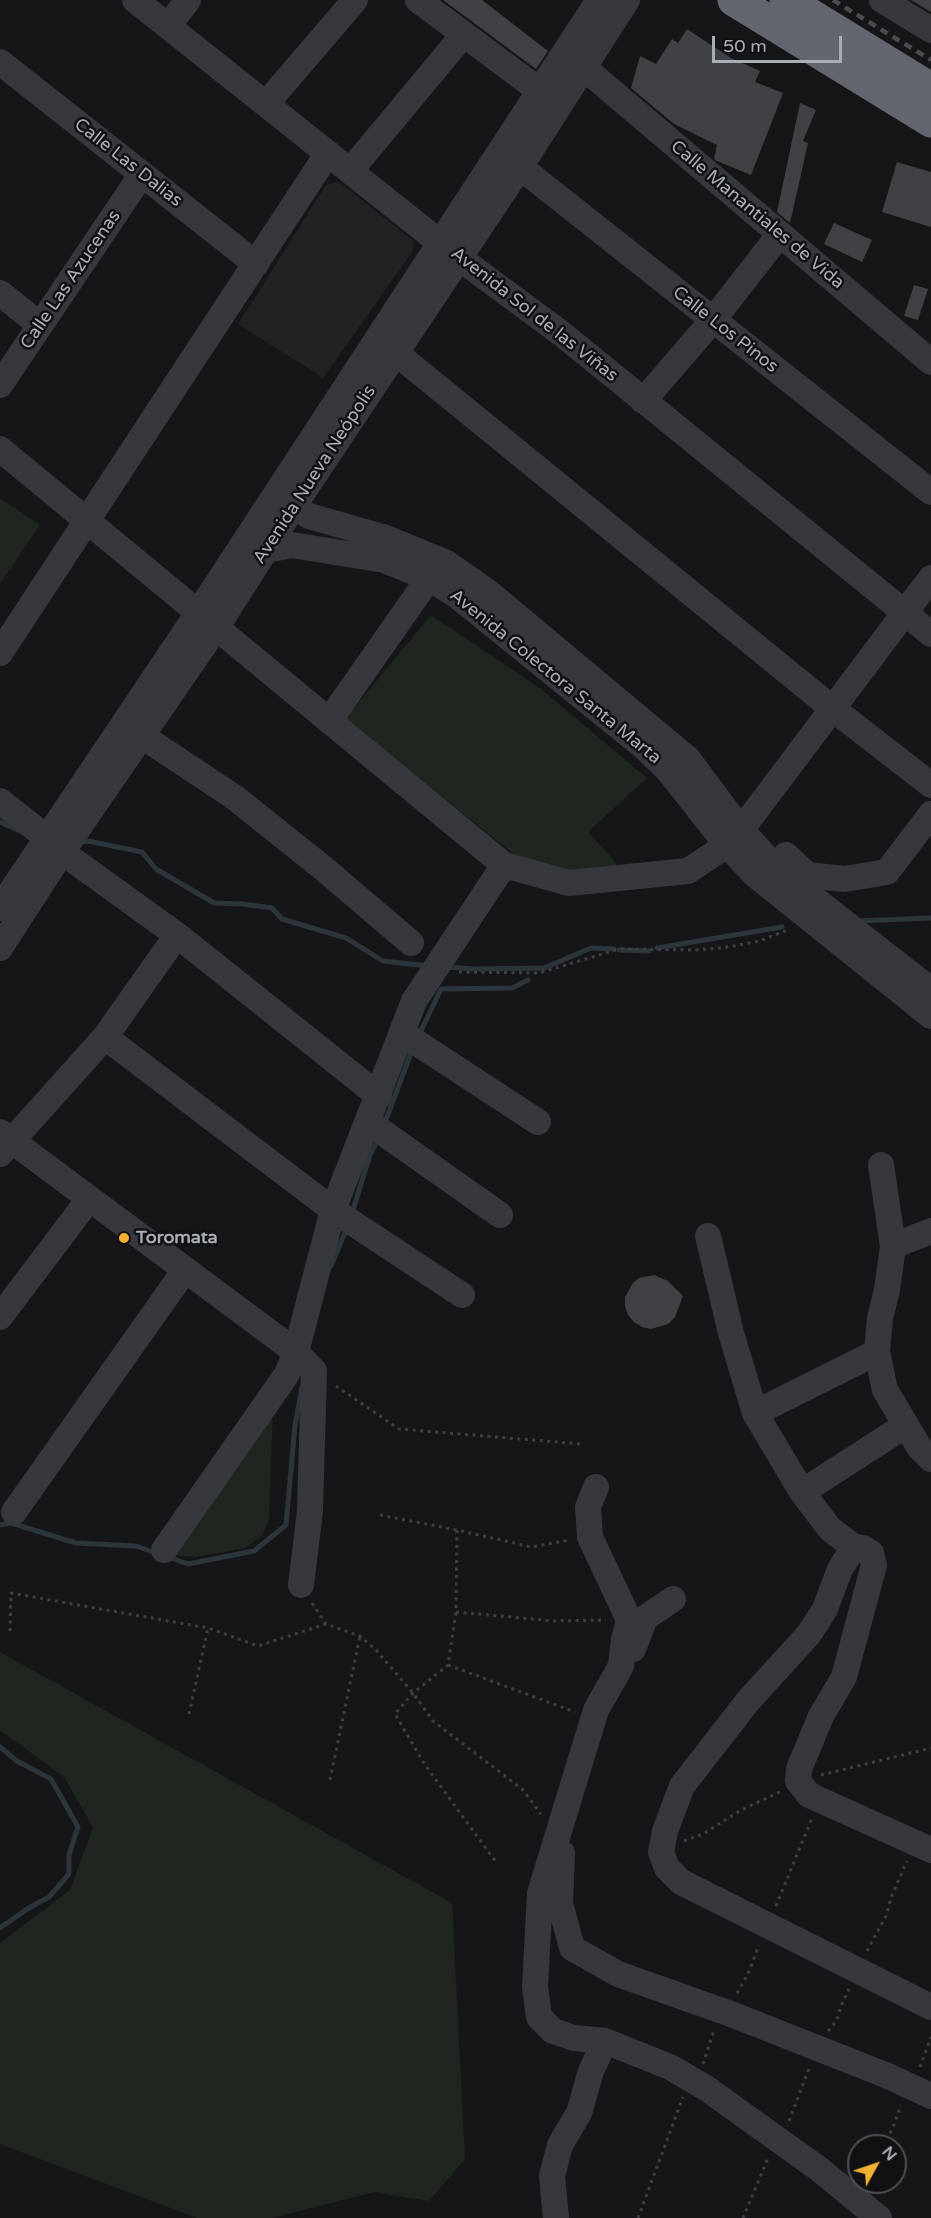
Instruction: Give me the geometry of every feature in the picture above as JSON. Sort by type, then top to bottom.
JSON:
[{"type":"highway","points":[[734,0],[931,121]]},
{"type":"highway","points":[[786,0],[931,89]]},
{"type":"street","name":"Avenida Sol de las Viñas","points":[[135,0],[450,250],[562,334],[931,633]]},
{"type":"street","points":[[168,26],[188,0]]},
{"type":"street","points":[[266,104],[355,0]]},
{"type":"street","points":[[418,0],[540,91]]},
{"type":"street","name":"Avenida Nueva Neópolis","points":[[0,908],[142,736],[207,620],[266,550],[396,352],[450,250],[540,91],[599,0]]},
{"type":"street","name":"Avenida Nueva Neópolis","points":[[0,948],[54,845],[207,620],[450,250],[520,167],[627,0]]},
{"type":"street","points":[[882,0],[931,30]]},
{"type":"street","points":[[350,171],[464,34]]},
{"type":"street","name":"Calle Las Dalias","points":[[0,62],[256,264]]},
{"type":"street","name":"Calle Manantiales de Vida","points":[[583,67],[931,362]]},
{"type":"street","points":[[0,653],[328,153]]},
{"type":"street","name":"Calle Los Pinos","points":[[520,167],[931,492]]},
{"type":"street","name":"Calle Las Azucenas","points":[[0,385],[142,174]]},
{"type":"street","points":[[643,401],[713,320],[780,234]]},
{"type":"street","points":[[0,293],[40,325]]},
{"type":"street","points":[[396,352],[833,709],[931,785]]},
{"type":"street","points":[[0,449],[504,865],[569,883],[688,871],[740,831],[931,578]]},
{"type":"street","name":"Avenida Colectora Santa Marta","points":[[293,507],[309,516],[386,538],[447,563],[488,592],[688,759],[740,831],[753,873],[931,1016]]},
{"type":"street","name":"Avenida Colectora Santa Marta","points":[[266,550],[292,545],[384,560],[429,578],[456,595],[645,748],[740,831],[780,872],[931,990]]},
{"type":"street","points":[[329,721],[429,578]]},
{"type":"street","points":[[142,736],[234,797],[323,868],[411,943]]},
{"type":"street","points":[[0,801],[54,845],[177,935],[379,1096]]},
{"type":"street","points":[[740,831],[807,875],[845,879],[887,872],[931,813]]},
{"type":"street","points":[[164,1550],[287,1374],[296,1352],[333,1210],[414,1001],[504,865]]},
{"type":"street","points":[[177,935],[105,1037],[4,1143],[89,1199],[296,1352],[314,1371],[310,1511],[300,1585]]},
{"type":"street","points":[[402,1033],[538,1122]]},
{"type":"street","points":[[105,1037],[333,1210],[462,1295]]},
{"type":"street","points":[[368,1122],[500,1215]]},
{"type":"street","points":[[881,1165],[893,1245],[887,1290],[880,1318],[877,1352],[885,1390],[919,1447],[931,1459]]},
{"type":"street","points":[[0,1317],[89,1199]]},
{"type":"street","points":[[893,1245],[931,1231]]},
{"type":"street","points":[[708,1236],[731,1333],[755,1413],[802,1492],[830,1529],[854,1547],[863,1548],[871,1553],[874,1565],[844,1677],[820,1716],[799,1769],[798,1781],[809,1795],[931,1850]]},
{"type":"street","points":[[14,1512],[185,1270]]},
{"type":"street","points":[[755,1413],[877,1352]]},
{"type":"street","points":[[802,1492],[906,1425]]},
{"type":"street","points":[[596,1487],[588,1507],[590,1537],[629,1620],[621,1666]]},
{"type":"street","points":[[854,1547],[840,1569],[825,1609],[809,1634],[748,1701],[682,1786],[665,1831],[661,1852],[667,1868],[681,1882],[931,2007]]},
{"type":"street","points":[[673,1599],[645,1618],[635,1646],[596,1710],[540,1893],[535,1987],[539,2017],[553,2031],[574,2038],[605,2041],[670,2067],[706,2088],[819,2169],[879,2218]]},
{"type":"street","points":[[561,1830],[560,1903],[572,1948],[618,1974],[731,2014],[888,2076],[931,2096]]},
{"type":"street","points":[[556,2218],[552,2176],[560,2145],[579,2114],[591,2071],[605,2041]]},
{"type":"path","points":[[433,972],[539,973],[619,949],[696,950],[759,941],[810,921]]},
{"type":"path","points":[[314,1371],[399,1429],[581,1444]]},
{"type":"path","points":[[380,1515],[531,1547],[590,1537]]},
{"type":"path","points":[[457,1530],[456,1612],[448,1665],[413,1693],[395,1714],[425,1765],[496,1862]]},
{"type":"path","points":[[300,1585],[326,1624],[360,1636],[376,1650],[413,1693],[433,1721],[522,1788],[561,1830]]},
{"type":"path","points":[[10,1631],[11,1593],[208,1628],[258,1646],[326,1624]]},
{"type":"path","points":[[456,1612],[554,1621],[629,1620]]},
{"type":"path","points":[[189,1714],[208,1628]]},
{"type":"path","points":[[330,1780],[360,1636]]},
{"type":"path","points":[[448,1665],[594,1719]]},
{"type":"path","points":[[661,1852],[703,1834],[741,1810],[781,1792],[798,1781],[931,1748]]},
{"type":"shaded area","points":[[339,182],[412,240],[413,251],[323,378],[238,324],[326,185]]},
{"type":"shaded area","points":[[0,498],[40,525],[0,584]]},
{"type":"shaded area","points":[[431,615],[541,689],[647,778],[588,832],[619,866],[606,881],[516,856],[345,719]]},
{"type":"shaded area","points":[[273,1406],[269,1519],[262,1536],[245,1548],[196,1557],[172,1555]]},
{"type":"shaded area","points":[[0,1652],[452,1903],[465,2159],[429,2201],[374,2192],[272,2218],[197,2218],[0,2144],[0,1943],[70,1890],[93,1827],[64,1777],[0,1730]]},
{"type":"building","points":[[443,0],[482,0],[548,51],[536,69]]},
{"type":"building","points":[[911,0],[931,0],[931,12]]},
{"type":"building","points":[[687,29],[731,58],[760,71],[755,82],[783,93],[751,175],[714,159],[717,145],[674,124],[631,88],[640,56],[656,64],[672,39],[678,43]]},
{"type":"building","points":[[800,103],[816,110],[803,141],[808,143],[790,223],[777,212]]},
{"type":"building","points":[[897,162],[931,172],[931,227],[882,212]]},
{"type":"building","points":[[834,223],[872,240],[862,262],[824,244]]},
{"type":"building","points":[[914,285],[928,289],[918,320],[904,316]]},
{"type":"building","points":[[654,1275],[668,1281],[683,1296],[675,1317],[668,1324],[651,1329],[642,1327],[628,1315],[625,1297],[633,1283],[639,1278]]},
{"type":"waterway","points":[[0,822],[22,832]]},
{"type":"waterway","points":[[79,842],[88,841],[142,852],[156,869],[214,903],[272,908],[282,919],[346,938],[383,961],[428,966]]},
{"type":"waterway","points":[[858,921],[931,918]]},
{"type":"waterway","points":[[657,948],[782,927]]},
{"type":"waterway","points":[[445,967],[544,968],[591,948],[614,949]]},
{"type":"waterway","points":[[619,950],[649,951]]},
{"type":"waterway","points":[[419,1035],[441,989],[512,988],[528,980]]},
{"type":"waterway","points":[[384,1125],[411,1053]]},
{"type":"waterway","points":[[352,1213],[370,1155],[379,1137]]},
{"type":"waterway","points":[[331,1266],[347,1228]]},
{"type":"waterway","points":[[168,1557],[188,1564],[254,1551],[286,1525],[295,1426],[302,1387]]},
{"type":"waterway","points":[[0,1525],[11,1523],[76,1543],[136,1546],[156,1553]]},
{"type":"waterway","points":[[0,1747],[17,1761],[51,1779],[78,1827],[69,1855],[69,1874],[49,1897],[0,1928]]},
{"type":"railway","points":[[833,0],[931,60]]},
{"type":"place","name":"Toromata","points":[[124,1238]]}]
